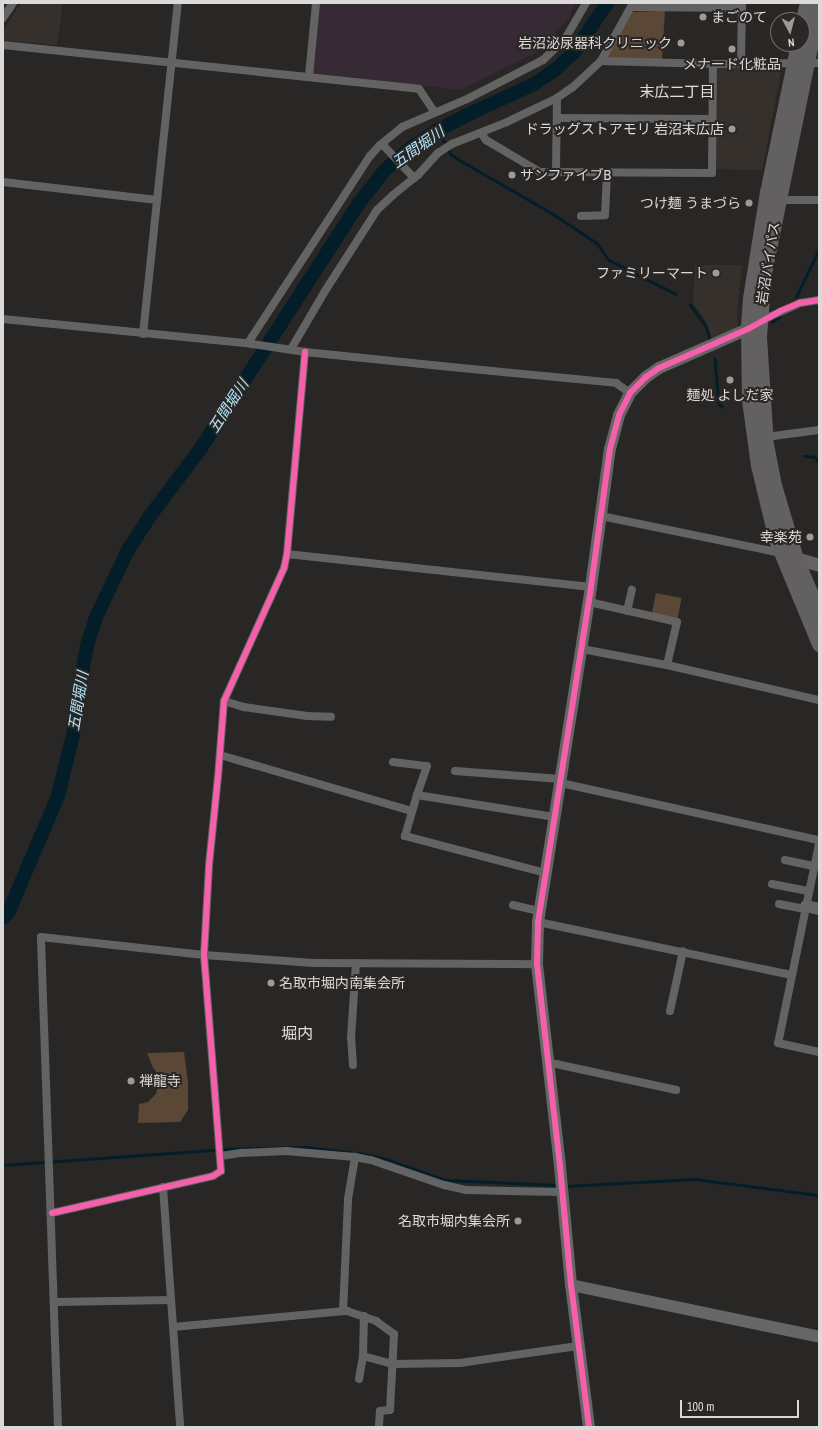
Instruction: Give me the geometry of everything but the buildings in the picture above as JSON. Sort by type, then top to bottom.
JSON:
[{"type":"highway","name":"岩沼バイパス","points":[[819,3],[754,325],[749,400],[753,436],[763,492],[782,553],[819,644]]},
{"type":"highway","name":"岩沼バイパス","points":[[801,52],[806,63],[759,237],[750,298],[762,391],[766,437],[774,485],[796,559],[819,613]]},
{"type":"main road","points":[[782,553],[796,559],[819,565]]},
{"type":"street","points":[[3,18],[13,3]]},
{"type":"street","points":[[143,334],[178,3]]},
{"type":"street","points":[[309,76],[316,3]]},
{"type":"street","points":[[250,344],[370,156],[402,127],[434,111],[467,99],[543,60],[565,39],[586,3]]},
{"type":"street","points":[[289,349],[378,210],[412,176],[438,153],[452,144],[507,122],[574,88],[602,61],[632,5],[742,5],[741,64]]},
{"type":"street","points":[[3,45],[309,76],[419,89],[434,111]]},
{"type":"street","points":[[602,61],[713,64],[806,63]]},
{"type":"street","points":[[481,133],[486,140],[540,172],[712,173],[713,64]]},
{"type":"street","points":[[556,98],[556,171]]},
{"type":"street","points":[[557,118],[712,118]]},
{"type":"street","points":[[383,145],[412,176]]},
{"type":"street","points":[[581,216],[605,215],[607,173]]},
{"type":"street","points":[[3,182],[157,200]]},
{"type":"street","points":[[779,200],[819,200]]},
{"type":"street","points":[[589,1427],[571,1285],[537,964],[539,917],[589,602],[610,449],[619,415],[630,393],[646,377],[658,368],[800,303],[819,300]]},
{"type":"street","points":[[3,318],[143,334],[250,344],[305,352],[616,383],[630,393]]},
{"type":"street","points":[[52,1213],[163,1186],[213,1176],[221,1171],[204,955],[209,865],[224,701],[284,568],[287,554],[305,352]]},
{"type":"street","points":[[766,437],[819,430]]},
{"type":"street","points":[[601,516],[782,553]]},
{"type":"street","points":[[287,554],[591,587]]},
{"type":"street","points":[[627,611],[632,590]]},
{"type":"street","points":[[589,602],[677,622],[667,665]]},
{"type":"street","points":[[582,648],[667,665],[819,700]]},
{"type":"street","points":[[224,701],[244,707],[307,716],[331,717]]},
{"type":"street","points":[[220,755],[412,811]]},
{"type":"street","points":[[393,762],[427,766],[416,795],[406,836],[546,873]]},
{"type":"street","points":[[455,771],[561,781],[819,840]]},
{"type":"street","points":[[416,795],[555,817]]},
{"type":"street","points":[[819,844],[778,1043],[819,1052]]},
{"type":"street","points":[[785,860],[814,866]]},
{"type":"street","points":[[772,884],[809,891]]},
{"type":"street","points":[[779,904],[819,909]]},
{"type":"street","points":[[513,905],[539,917],[683,951],[792,974]]},
{"type":"street","points":[[58,1427],[52,1213],[48,1158],[41,937],[204,955],[314,963],[537,964]]},
{"type":"street","points":[[670,1011],[683,951]]},
{"type":"street","points":[[353,1065],[351,1038],[356,963]]},
{"type":"street","points":[[548,1064],[556,1064],[676,1090]]},
{"type":"street","points":[[220,1152],[286,1152],[354,1157],[371,1160],[466,1190],[562,1189]]},
{"type":"street","points":[[343,1311],[348,1199],[354,1157]]},
{"type":"street","points":[[163,1186],[180,1427]]},
{"type":"street","points":[[571,1285],[819,1336]]},
{"type":"street","points":[[54,1302],[171,1300]]},
{"type":"street","points":[[173,1327],[343,1311],[364,1316],[376,1321],[394,1334],[390,1410],[380,1411],[380,1427]]},
{"type":"street","points":[[359,1379],[363,1356],[364,1316]]},
{"type":"street","points":[[363,1356],[393,1364],[460,1363],[578,1346]]},
{"type":"shaded area","points":[[21,3],[63,3],[57,45],[3,40],[3,31]]},
{"type":"shaded area","points":[[319,3],[575,3],[569,19],[539,51],[460,90],[312,73]]},
{"type":"shaded area","points":[[665,11],[662,60],[605,59],[633,12]]},
{"type":"shaded area","points":[[717,67],[782,67],[762,170],[714,169],[715,71]]},
{"type":"shaded area","points":[[695,265],[742,265],[737,313],[738,328],[711,338],[706,321],[693,303]]},
{"type":"shaded area","points":[[656,593],[682,598],[678,619],[652,614]]},
{"type":"shaded area","points":[[184,1052],[188,1082],[188,1110],[180,1122],[138,1123],[139,1104],[148,1102],[156,1094],[160,1076],[153,1068],[147,1053]]},
{"type":"waterway","name":"五間堀川","points":[[3,918],[9,911],[58,796],[73,735],[88,642],[97,615],[128,550],[150,516],[201,448],[359,203],[385,170],[408,150],[438,130],[534,84],[556,69],[575,51],[607,3]]},
{"type":"waterway","points":[[438,130],[444,141]]},
{"type":"waterway","points":[[448,149],[451,154],[458,159],[555,215],[597,243],[609,260],[676,294]]},
{"type":"waterway","points":[[796,297],[819,249]]},
{"type":"waterway","points":[[690,304],[706,326],[710,338]]},
{"type":"waterway","points":[[772,322],[780,316]]},
{"type":"waterway","points":[[715,359],[719,404],[722,406]]},
{"type":"waterway","points":[[804,456],[815,457],[819,462]]},
{"type":"waterway","points":[[3,1165],[226,1149],[306,1147],[364,1154],[386,1159],[445,1180],[558,1185]]},
{"type":"waterway","points":[[565,1186],[695,1179],[819,1195]]},
{"type":"cycle path","points":[[589,1427],[571,1285],[560,1166],[537,964],[538,922],[591,587],[610,449],[619,415],[630,393],[646,377],[659,368],[748,329],[780,311],[800,303],[819,300]]},
{"type":"cycle path","points":[[52,1213],[213,1176],[221,1171],[204,955],[209,865],[224,701],[284,568],[287,554],[305,352]]},
{"type":"place","name":"まごのて","points":[[703,17]]},
{"type":"place","name":"岩沼泌尿器科クリニック","points":[[681,43]]},
{"type":"place","name":"メナード化粧品","points":[[732,49]]},
{"type":"place","name":"ドラッグストアモリ 岩沼末広店","points":[[732,129]]},
{"type":"place","name":"サンファイブB","points":[[512,175]]},
{"type":"place","name":"つけ麺 うまづら","points":[[749,203]]},
{"type":"place","name":"ファミリーマート","points":[[716,273]]},
{"type":"place","name":"麺処 よしだ家","points":[[730,380]]},
{"type":"place","name":"幸楽苑","points":[[810,537]]},
{"type":"place","name":"名取市堀内南集会所","points":[[271,983]]},
{"type":"place","name":"禅龍寺","points":[[131,1081]]},
{"type":"place","name":"名取市堀内集会所","points":[[518,1221]]},
{"type":"district","name":"末広二丁目","points":[[677,92]]},
{"type":"district","name":"堀内","points":[[297,1033]]}]
